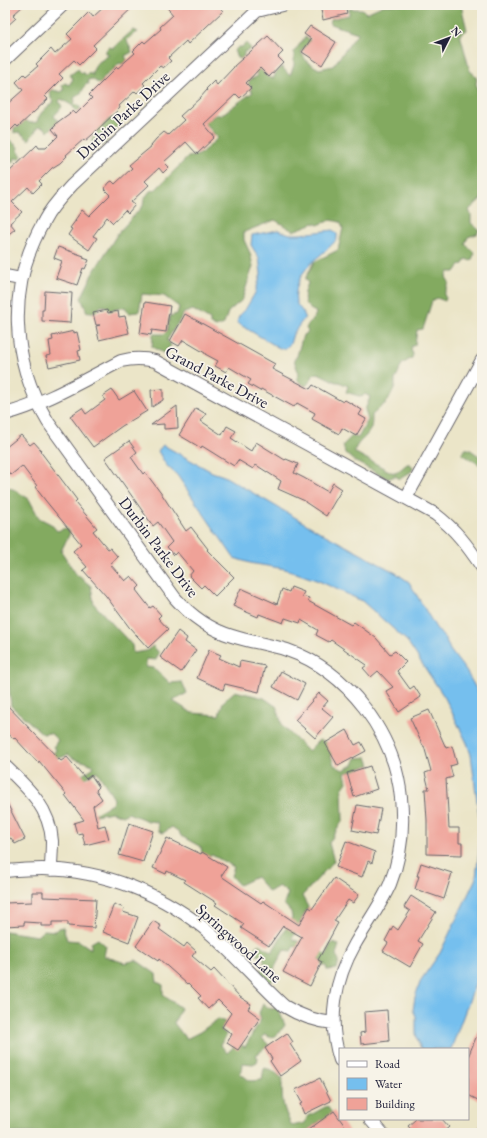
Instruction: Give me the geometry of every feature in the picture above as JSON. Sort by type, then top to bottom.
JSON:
[{"type":"street","points":[[5,60],[63,5]]},
{"type":"street","name":"Durbin Parke Drive","points":[[282,5],[257,11],[72,185],[57,202],[44,220],[26,260],[21,279],[17,321],[19,342],[29,382],[37,403],[48,422],[174,598],[201,622],[218,631],[233,636],[266,643],[289,651],[326,671],[343,684],[358,700],[384,738],[397,776],[401,797],[401,842],[397,863],[390,883],[380,904],[355,944],[338,986],[333,1023],[334,1036],[339,1056]]},
{"type":"street","points":[[5,276],[21,279]]},
{"type":"street","name":"Grand Parke Drive","points":[[5,414],[37,403],[121,361],[132,358],[144,358],[155,361],[435,514],[451,526],[482,567]]},
{"type":"street","points":[[406,498],[482,360]]},
{"type":"street","points":[[5,766],[36,796],[44,812],[52,841],[51,870]]},
{"type":"street","name":"Springwood Lane","points":[[5,871],[51,870],[80,873],[129,885],[150,894],[202,927],[284,1006],[296,1014],[318,1021],[333,1023]]},
{"type":"street","points":[[371,1120],[382,1133]]},
{"type":"green space","points":[[384,5],[461,5],[467,30],[460,34],[470,71],[475,75],[477,80],[476,83],[482,101],[482,200],[481,199],[469,210],[471,215],[471,223],[479,230],[477,234],[468,237],[465,244],[475,253],[471,261],[466,259],[455,272],[448,272],[446,277],[449,282],[444,295],[446,298],[445,301],[437,298],[432,301],[423,329],[417,330],[415,345],[412,346],[411,350],[413,354],[412,358],[402,364],[395,380],[395,387],[388,401],[372,415],[371,428],[357,445],[354,452],[391,472],[396,473],[407,464],[410,464],[413,468],[412,471],[400,479],[395,476],[388,479],[354,461],[345,453],[343,445],[352,436],[358,438],[368,420],[365,410],[370,397],[365,394],[362,397],[346,392],[348,386],[318,373],[313,375],[306,386],[300,383],[297,378],[299,374],[294,360],[297,356],[303,335],[308,331],[306,329],[307,326],[314,318],[316,312],[308,307],[304,300],[308,283],[305,279],[314,262],[338,250],[343,228],[340,222],[331,220],[318,225],[314,223],[293,231],[275,220],[244,232],[244,240],[250,253],[253,266],[242,300],[228,312],[224,324],[216,327],[210,324],[210,320],[193,310],[184,313],[167,340],[171,345],[165,354],[152,347],[153,334],[164,334],[167,331],[170,316],[177,314],[179,307],[164,296],[142,294],[139,312],[129,313],[125,307],[110,311],[105,306],[101,306],[95,312],[87,312],[81,298],[91,276],[118,233],[143,206],[144,199],[150,191],[155,190],[188,157],[199,155],[218,138],[202,120],[205,117],[209,120],[215,115],[221,115],[253,92],[250,90],[252,88],[248,83],[251,79],[258,76],[253,69],[255,64],[269,78],[274,78],[275,74],[282,67],[290,76],[294,65],[294,52],[305,37],[310,40],[301,52],[307,62],[319,69],[333,66],[358,33],[330,24],[331,19],[349,15],[349,9],[362,9],[366,13]]},
{"type":"green space","points":[[134,30],[138,32],[127,40],[132,52],[125,56],[127,60],[122,64],[119,63],[103,78],[101,85],[92,79],[88,80],[89,84],[86,84],[81,93],[74,98],[74,104],[80,107],[80,110],[76,112],[73,106],[61,99],[59,101],[62,107],[54,116],[58,121],[48,132],[44,127],[39,126],[29,140],[19,132],[14,133],[14,128],[18,128],[25,120],[30,123],[37,122],[41,113],[54,102],[51,99],[50,90],[61,92],[64,90],[62,85],[65,83],[69,85],[73,79],[70,75],[78,69],[81,73],[86,75],[90,73],[93,76],[92,73],[96,64],[109,55],[106,53],[106,50],[109,47],[113,48]]},
{"type":"green space","points":[[246,43],[251,48],[244,52],[244,56],[240,59],[234,51]]},
{"type":"green space","points":[[115,117],[123,121],[121,125],[116,128],[104,144],[101,146],[92,145],[92,139],[95,134],[93,131],[100,125],[103,125],[108,120]]},
{"type":"green space","points":[[5,136],[18,147],[18,151],[22,156],[19,159],[15,158],[13,162],[8,160],[5,162]]},
{"type":"green space","points":[[465,449],[469,449],[482,458],[482,466],[462,454]]},
{"type":"green space","points":[[5,486],[15,490],[29,499],[39,518],[51,524],[57,531],[66,528],[70,533],[61,551],[76,574],[91,586],[94,604],[132,645],[133,653],[146,651],[153,646],[159,653],[156,660],[146,659],[146,667],[154,668],[170,683],[182,682],[187,693],[173,701],[192,713],[219,715],[223,702],[235,691],[264,698],[277,707],[282,725],[308,751],[319,740],[325,742],[332,754],[331,756],[334,765],[343,770],[353,765],[356,758],[367,757],[370,765],[345,773],[347,782],[342,789],[343,820],[329,843],[334,861],[302,896],[308,907],[292,939],[321,951],[325,955],[333,942],[339,945],[336,955],[339,960],[337,969],[327,970],[326,966],[322,965],[322,962],[294,946],[291,951],[284,950],[274,969],[277,977],[270,982],[260,972],[265,960],[255,953],[255,947],[259,944],[272,952],[292,918],[291,912],[284,904],[288,893],[279,886],[269,892],[256,877],[239,885],[231,876],[234,867],[212,855],[208,857],[202,853],[201,847],[181,836],[179,832],[172,827],[163,833],[159,831],[157,822],[148,821],[128,813],[122,816],[112,812],[95,815],[94,814],[112,804],[114,799],[97,771],[68,787],[69,784],[94,767],[88,763],[74,759],[68,754],[60,758],[52,755],[56,750],[54,746],[58,740],[50,733],[43,734],[11,706],[9,687],[5,682]]},
{"type":"green space","points":[[63,927],[67,940],[79,941],[91,949],[91,943],[98,939],[106,946],[104,956],[125,963],[136,960],[156,974],[157,982],[163,985],[163,995],[181,1008],[174,1023],[186,1039],[200,1032],[218,1019],[225,1022],[221,1030],[227,1035],[220,1044],[227,1053],[238,1043],[245,1047],[261,1019],[259,1013],[263,1004],[271,1009],[278,1008],[285,1025],[280,1032],[274,1036],[269,1037],[265,1034],[262,1038],[269,1045],[256,1055],[258,1058],[257,1062],[253,1064],[243,1063],[240,1073],[250,1081],[262,1080],[264,1068],[272,1070],[282,1078],[283,1103],[286,1114],[292,1126],[305,1123],[307,1117],[327,1106],[332,1113],[305,1133],[5,1133],[5,931],[37,936],[44,930],[56,931]]},
{"type":"water","points":[[278,230],[290,234],[301,234],[333,230],[337,234],[337,239],[309,265],[300,278],[297,286],[296,300],[305,317],[293,334],[290,344],[286,348],[281,349],[237,323],[239,316],[245,310],[255,293],[261,274],[259,258],[251,245],[252,235]]},
{"type":"water","points":[[163,445],[212,472],[224,476],[320,532],[396,573],[409,582],[436,628],[446,640],[450,650],[466,671],[482,699],[482,966],[451,1048],[421,1048],[416,1034],[416,1016],[413,1010],[415,997],[421,980],[440,953],[476,878],[481,831],[471,755],[467,743],[445,698],[407,641],[362,601],[319,581],[285,569],[250,563],[234,558],[177,475],[166,465],[158,451]]},
{"type":"building","points":[[5,5],[24,5],[13,15],[16,18],[5,28]]},
{"type":"building","points":[[106,5],[135,5],[93,45],[96,48],[79,65],[74,60],[59,74],[63,78],[45,96],[48,99],[18,127],[16,125],[5,136],[5,106],[23,90],[16,82],[24,74],[26,76],[38,66],[36,64],[51,49],[55,54],[72,39],[67,34],[89,12],[93,17]]},
{"type":"building","points":[[165,5],[218,5],[223,11],[188,44],[186,41],[168,58],[171,61],[163,68],[160,66],[143,83],[145,85],[137,93],[135,91],[92,135],[85,141],[84,139],[66,155],[67,156],[60,163],[52,168],[39,181],[42,184],[33,193],[28,187],[12,202],[22,212],[10,223],[15,229],[5,237],[5,176],[37,145],[39,148],[46,148],[58,136],[52,129],[56,125],[55,124],[73,111],[76,114],[92,98],[89,95],[117,67],[118,68],[135,53],[133,51],[143,41],[145,43],[161,29],[160,27],[173,15]]},
{"type":"building","points":[[320,5],[345,5],[347,14],[323,20]]},
{"type":"building","points":[[310,26],[336,42],[322,65],[302,52],[311,39],[304,34]]},
{"type":"building","points":[[268,36],[283,52],[278,57],[283,62],[269,77],[260,68],[246,83],[251,88],[240,98],[236,94],[204,124],[215,137],[197,154],[186,142],[164,162],[169,167],[163,173],[159,168],[145,181],[149,185],[131,202],[135,205],[128,213],[125,210],[113,223],[107,217],[93,236],[97,238],[89,250],[68,235],[72,229],[70,228],[82,210],[89,216],[110,195],[104,189],[110,182],[112,181],[115,184],[132,168],[129,165],[152,146],[151,145],[156,139],[164,132],[168,135],[184,120],[180,116],[200,98],[214,81],[217,85],[234,66]]},
{"type":"building","points":[[58,247],[84,256],[83,258],[89,260],[85,269],[83,268],[77,285],[56,278],[62,261],[54,258]]},
{"type":"building","points":[[45,291],[72,293],[70,323],[42,321]]},
{"type":"building","points":[[145,302],[170,306],[166,332],[152,330],[151,335],[140,333]]},
{"type":"building","points":[[107,310],[108,313],[118,311],[119,317],[125,316],[129,333],[99,340],[96,326],[100,325],[96,325],[93,313]]},
{"type":"building","points":[[185,314],[275,364],[272,369],[310,389],[313,385],[343,402],[345,400],[362,410],[359,415],[366,419],[356,436],[342,428],[339,434],[312,419],[315,413],[297,403],[294,407],[261,389],[260,391],[248,384],[251,380],[229,367],[226,372],[215,366],[218,361],[183,340],[179,346],[170,341]]},
{"type":"building","points":[[74,331],[74,333],[77,332],[81,350],[78,351],[80,360],[49,367],[46,356],[51,355],[49,341],[53,340],[52,336]]},
{"type":"building","points":[[163,389],[163,400],[152,407],[151,390]]},
{"type":"building","points":[[112,390],[119,400],[134,391],[147,411],[122,426],[93,447],[70,416],[82,408],[86,414],[105,400],[103,396]]},
{"type":"building","points":[[177,406],[178,428],[164,429],[164,424],[151,425]]},
{"type":"building","points":[[196,408],[206,414],[201,421],[222,435],[227,426],[236,431],[231,438],[251,451],[256,442],[285,460],[286,459],[298,464],[294,473],[328,492],[333,483],[342,489],[326,516],[305,501],[278,489],[281,481],[256,465],[253,469],[238,460],[234,466],[202,446],[201,448],[179,435]]},
{"type":"building","points":[[21,435],[30,445],[34,442],[41,450],[40,451],[77,500],[75,502],[97,528],[93,531],[108,549],[110,548],[118,557],[110,564],[125,581],[131,576],[140,586],[136,590],[150,608],[153,606],[161,615],[158,618],[168,629],[148,648],[83,570],[87,567],[73,551],[81,544],[35,487],[37,486],[22,466],[11,475],[5,468],[5,448]]},
{"type":"building","points":[[129,441],[137,452],[131,457],[143,474],[145,472],[163,496],[186,531],[191,527],[208,549],[207,550],[234,577],[215,596],[204,585],[201,588],[189,576],[193,571],[177,552],[174,555],[167,547],[172,542],[158,522],[153,526],[105,458]]},
{"type":"building","points":[[291,587],[304,592],[302,596],[309,598],[308,601],[351,625],[354,622],[376,638],[390,654],[395,651],[406,662],[397,671],[410,689],[414,686],[421,697],[399,712],[386,691],[393,687],[378,671],[371,677],[363,668],[367,665],[331,640],[329,642],[316,635],[318,630],[301,620],[300,623],[285,618],[283,623],[259,614],[258,617],[233,606],[241,588],[277,604],[282,589],[289,592]]},
{"type":"building","points":[[178,631],[187,638],[185,642],[196,650],[181,672],[160,657]]},
{"type":"building","points":[[209,650],[221,655],[219,658],[239,667],[240,661],[265,666],[259,692],[225,684],[223,690],[197,678]]},
{"type":"building","points":[[281,671],[305,684],[297,700],[273,687]]},
{"type":"building","points":[[319,693],[328,701],[322,708],[333,717],[315,738],[295,720]]},
{"type":"building","points":[[5,703],[61,761],[67,757],[86,779],[91,775],[99,787],[96,790],[102,799],[93,806],[98,827],[105,825],[109,839],[85,845],[82,833],[77,834],[74,823],[84,820],[65,795],[66,794],[39,761],[38,763],[15,738],[14,739],[5,731]]},
{"type":"building","points":[[429,710],[446,748],[452,746],[457,764],[450,766],[453,777],[446,779],[449,828],[459,828],[459,843],[462,843],[462,855],[427,854],[425,789],[429,789],[425,773],[431,771],[424,746],[410,718]]},
{"type":"building","points":[[347,730],[355,745],[361,742],[366,751],[338,766],[325,743]]},
{"type":"building","points":[[370,766],[377,789],[354,797],[347,773]]},
{"type":"building","points":[[5,799],[25,839],[15,844],[11,838],[5,841]]},
{"type":"building","points":[[357,805],[381,809],[376,835],[352,830]]},
{"type":"building","points":[[129,823],[153,831],[143,862],[119,855]]},
{"type":"building","points":[[167,838],[201,854],[202,852],[227,867],[221,876],[261,903],[263,901],[299,925],[309,907],[312,909],[334,878],[359,895],[353,903],[348,900],[334,921],[338,923],[318,960],[322,962],[310,986],[283,972],[302,937],[283,926],[269,946],[241,928],[244,924],[215,905],[217,903],[184,882],[185,880],[167,871],[166,874],[153,868]]},
{"type":"building","points":[[346,841],[375,852],[372,863],[368,861],[362,877],[336,867]]},
{"type":"building","points":[[421,863],[452,873],[444,899],[415,889]]},
{"type":"building","points":[[32,892],[43,892],[43,897],[96,899],[94,928],[68,926],[68,922],[52,922],[52,926],[41,926],[41,923],[24,922],[24,925],[5,926],[5,903],[32,902]]},
{"type":"building","points":[[411,896],[436,912],[418,941],[423,944],[410,967],[383,951],[388,943],[385,941],[393,926],[398,930],[410,911],[404,907]]},
{"type":"building","points":[[114,904],[124,908],[123,912],[138,917],[129,942],[103,932]]},
{"type":"building","points":[[153,921],[161,926],[159,929],[184,947],[187,943],[196,951],[192,956],[211,972],[214,969],[240,997],[251,1004],[248,1009],[260,1018],[238,1050],[227,1043],[232,1034],[222,1027],[231,1013],[218,1000],[208,1009],[198,998],[201,996],[188,983],[187,984],[159,959],[158,961],[136,946]]},
{"type":"building","points":[[387,1010],[389,1041],[361,1044],[360,1033],[365,1032],[364,1012]]},
{"type":"building","points":[[482,1023],[482,1093],[478,1100],[469,1096],[469,1055]]},
{"type":"building","points":[[287,1033],[293,1042],[290,1044],[301,1061],[280,1076],[270,1061],[272,1059],[265,1048]]},
{"type":"building","points":[[320,1078],[331,1101],[304,1114],[300,1104],[302,1103],[295,1090]]},
{"type":"building","points":[[334,1111],[339,1120],[350,1133],[304,1133]]},
{"type":"building","points":[[415,1120],[443,1120],[449,1127],[442,1133],[414,1133],[408,1126]]}]
